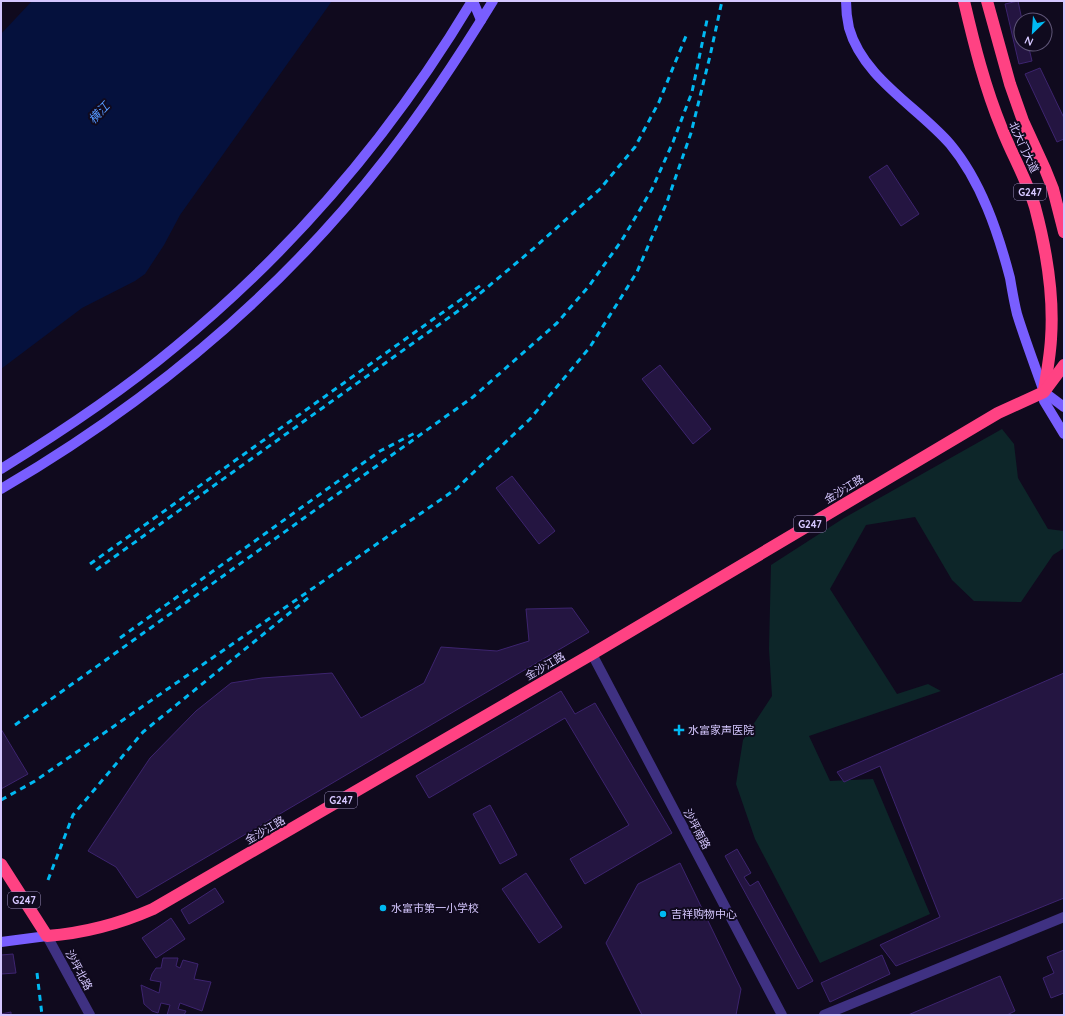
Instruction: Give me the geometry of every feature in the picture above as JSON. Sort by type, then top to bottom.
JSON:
[{"type":"highway","name":"北大门大道","points":[[964,1],[988,91],[1002,130],[1030,192],[1044,246],[1051,304],[1052,331],[1044,392]]},
{"type":"highway","name":"北大门大道","points":[[987,1],[1010,84],[1025,126],[1053,189],[1064,232]]},
{"type":"highway","points":[[1044,392],[1064,364]]},
{"type":"highway","name":"金沙江路","points":[[47,936],[78,933],[106,926],[138,916],[159,906],[623,636],[998,412],[1044,392]]},
{"type":"highway","name":"G247","points":[[1,864],[47,936]]},
{"type":"main road","points":[[472,1],[481,20]]},
{"type":"main road","points":[[1,469],[80,418],[132,381],[214,315],[267,264],[316,214],[371,148],[419,83],[472,1]]},
{"type":"main road","points":[[1,489],[54,458],[143,396],[226,328],[263,294],[329,226],[386,159],[434,93],[493,1]]},
{"type":"main road","points":[[846,1],[849,28],[863,55],[887,84],[940,132],[961,159],[979,190],[999,242],[1010,278],[1017,314],[1044,392],[1044,401],[1064,434]]},
{"type":"main road","points":[[1044,392],[1064,407]]},
{"type":"main road","points":[[1,942],[47,936]]},
{"type":"street","name":"沙坪南路","points":[[592,654],[782,1015]]},
{"type":"street","points":[[824,1015],[838,1012],[1064,917]]},
{"type":"street","name":"沙坪北路","points":[[47,936],[90,1015]]},
{"type":"green space","points":[[1002,429],[1014,444],[1018,478],[1048,529],[1064,531],[1064,548],[1053,555],[1021,602],[974,601],[952,580],[915,517],[866,525],[830,589],[897,694],[928,684],[941,691],[809,736],[830,781],[873,779],[930,914],[820,963],[755,839],[736,784],[743,740],[772,696],[769,649],[771,565],[844,518]]},
{"type":"water","name":"横江","points":[[32,1],[332,1],[180,215],[164,245],[145,274],[135,281],[82,308],[1,369],[1,34]]},
{"type":"building","points":[[1018,1],[1020,12],[1013,12],[1013,38],[1005,4]]},
{"type":"building","points":[[1016,52],[1030,52],[1032,61],[1019,64]]},
{"type":"building","points":[[1040,68],[1064,118],[1064,139],[1057,142],[1025,74]]},
{"type":"building","points":[[887,165],[919,214],[901,226],[869,177]]},
{"type":"building","points":[[660,365],[711,429],[693,444],[642,379]]},
{"type":"building","points":[[512,476],[555,531],[539,544],[496,488]]},
{"type":"building","points":[[572,608],[589,632],[137,898],[116,867],[88,851],[150,758],[196,711],[231,683],[262,678],[332,673],[361,718],[424,683],[441,647],[497,651],[529,641],[526,609]]},
{"type":"building","points":[[1064,673],[1064,898],[896,966],[880,945],[940,917],[880,766],[844,782],[837,772]]},
{"type":"building","points":[[561,691],[575,714],[595,703],[672,833],[585,884],[570,859],[629,825],[565,718],[429,798],[416,776]]},
{"type":"building","points":[[1,729],[28,774],[1,789]]},
{"type":"building","points":[[490,805],[517,855],[500,864],[473,814]]},
{"type":"building","points":[[737,849],[751,873],[744,877],[750,886],[758,881],[813,981],[798,989],[725,856]]},
{"type":"building","name":"吉祥购物中心","points":[[680,863],[741,989],[736,1015],[642,1015],[606,943],[638,884]]},
{"type":"building","points":[[526,873],[562,927],[539,943],[502,889]]},
{"type":"building","points":[[215,888],[224,902],[189,924],[181,910]]},
{"type":"building","points":[[171,918],[185,939],[156,958],[142,938]]},
{"type":"building","points":[[1064,950],[1064,993],[1051,998],[1043,978],[1054,973],[1047,957]]},
{"type":"building","points":[[13,954],[16,973],[1,974],[1,955]]},
{"type":"building","points":[[882,955],[890,974],[830,1002],[821,983]]},
{"type":"building","points":[[163,958],[178,958],[176,966],[180,968],[183,960],[198,964],[194,979],[211,982],[202,1011],[180,1003],[178,1009],[186,1011],[184,1015],[167,1015],[170,1005],[161,1003],[158,1013],[152,1011],[144,1004],[141,985],[159,993],[161,982],[150,980],[156,968],[161,968]]},
{"type":"building","points":[[1000,976],[1015,1011],[1007,1015],[908,1015]]},
{"type":"building","points":[[11,1012],[11,1015],[1,1015],[1,1014]]},
{"type":"railway","points":[[1,800],[35,781],[456,489],[530,419],[590,347],[637,272],[667,202],[691,133],[722,1]]},
{"type":"railway","points":[[15,725],[473,397],[557,323],[589,286],[622,240],[652,189],[673,142],[692,92],[707,20]]},
{"type":"railway","points":[[96,570],[465,306],[533,249],[600,189],[635,147],[659,102],[686,36]]},
{"type":"railway","points":[[90,564],[484,283]]},
{"type":"railway","points":[[120,638],[380,451],[415,433]]},
{"type":"railway","points":[[48,880],[73,815],[143,732],[308,598]]},
{"type":"railway","points":[[37,973],[42,1015]]},
{"type":"place","name":"水富家声医院","points":[[679,730]]},
{"type":"place","name":"水富市第一小学校","points":[[383,908]]},
{"type":"place","name":"吉祥购物中心","points":[[663,914]]}]
